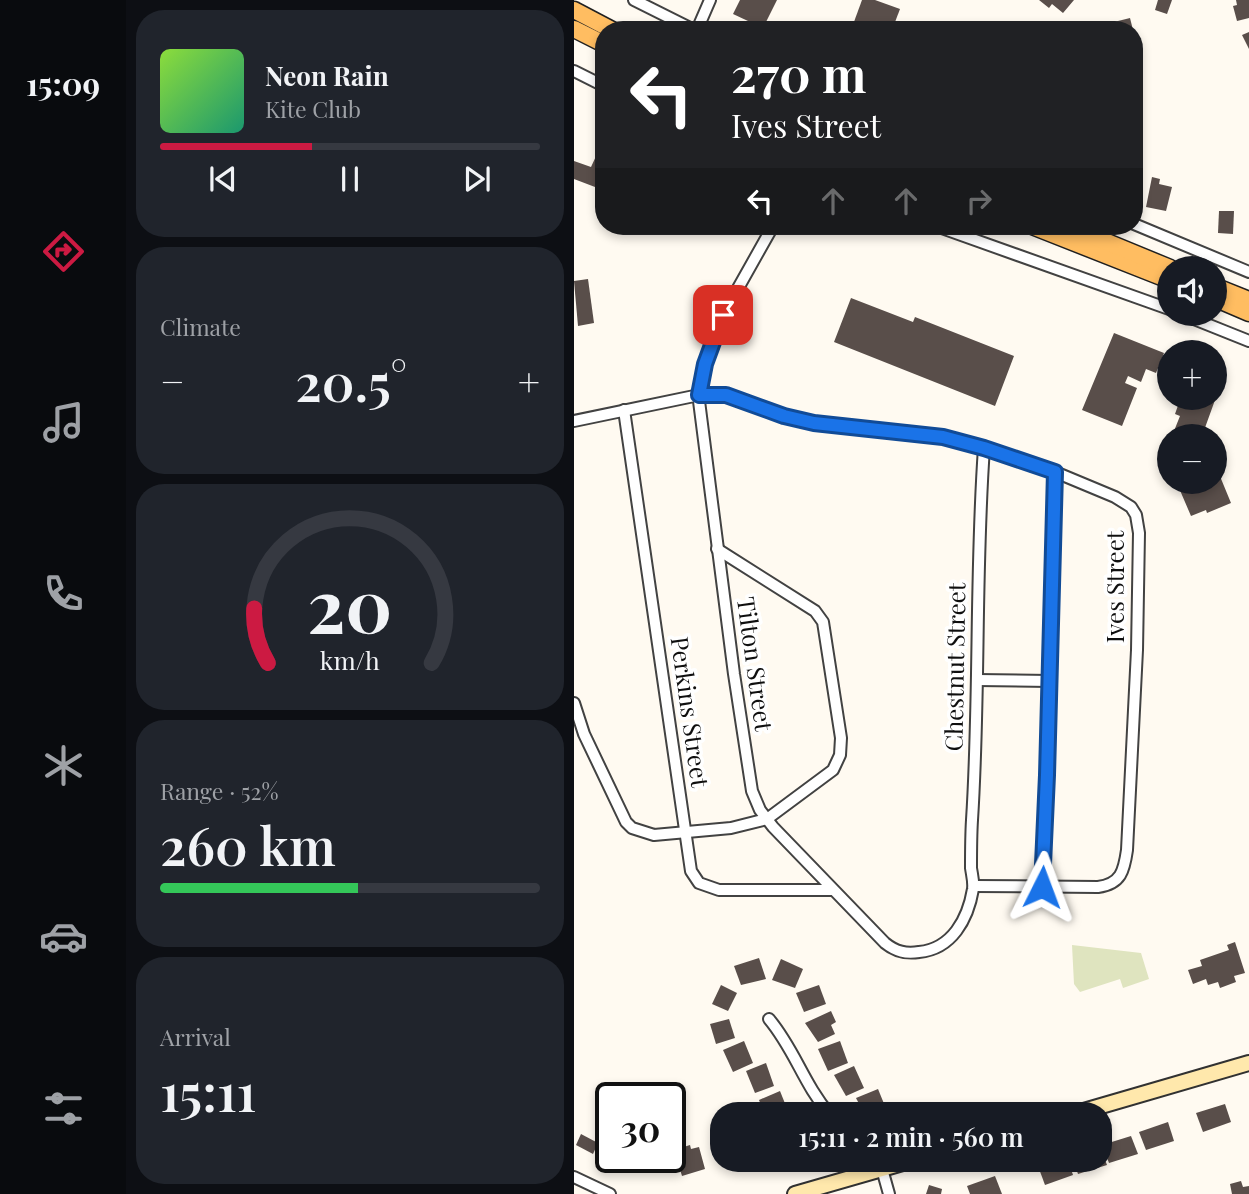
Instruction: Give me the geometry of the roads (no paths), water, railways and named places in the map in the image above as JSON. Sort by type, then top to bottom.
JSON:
[{"type":"main road","points":[[574,10],[595,21]]},
{"type":"main road","points":[[574,29],[595,40]]},
{"type":"main road","points":[[1055,235],[1157,275]]},
{"type":"main road","points":[[1090,235],[1157,263]]},
{"type":"main road","points":[[1227,291],[1249,300]]},
{"type":"main road","points":[[1227,304],[1249,313]]},
{"type":"street","points":[[634,0],[677,21]]},
{"type":"street","points":[[700,21],[710,0]]},
{"type":"street","points":[[574,71],[595,82]]},
{"type":"street","points":[[1143,227],[1249,272]]},
{"type":"street","name":"Tilton Street","points":[[768,235],[723,315],[705,364],[699,395],[700,424],[752,791],[767,819],[891,948],[906,954],[934,950],[948,942],[960,925],[974,886]]},
{"type":"street","points":[[961,235],[1157,305]]},
{"type":"street","points":[[1212,326],[1249,341]]},
{"type":"street","name":"Ives Street","points":[[574,421],[699,395],[726,395],[784,416],[814,423],[928,434],[984,448],[1055,472],[1115,497],[1131,508],[1136,514],[1139,533],[1137,650],[1124,871],[1117,881],[1106,886],[974,886]]},
{"type":"street","name":"Perkins Street","points":[[624,410],[694,878],[705,887],[727,891],[833,890]]},
{"type":"street","name":"Chestnut Street","points":[[974,886],[971,841],[984,448]]},
{"type":"street","points":[[1042,887],[1055,472]]},
{"type":"street","points":[[574,703],[584,734],[626,822],[632,828],[654,835],[685,830],[731,828],[767,819],[833,770],[840,755],[841,738],[823,622],[815,611],[717,549]]},
{"type":"street","points":[[977,680],[1050,681]]},
{"type":"street","points":[[769,1019],[786,1039],[807,1085],[820,1102]]},
{"type":"street","points":[[1112,1103],[1249,1063]]},
{"type":"street","points":[[795,1194],[857,1172]]},
{"type":"street","points":[[880,1172],[889,1194]]},
{"type":"street","points":[[574,1177],[610,1194]]}]
